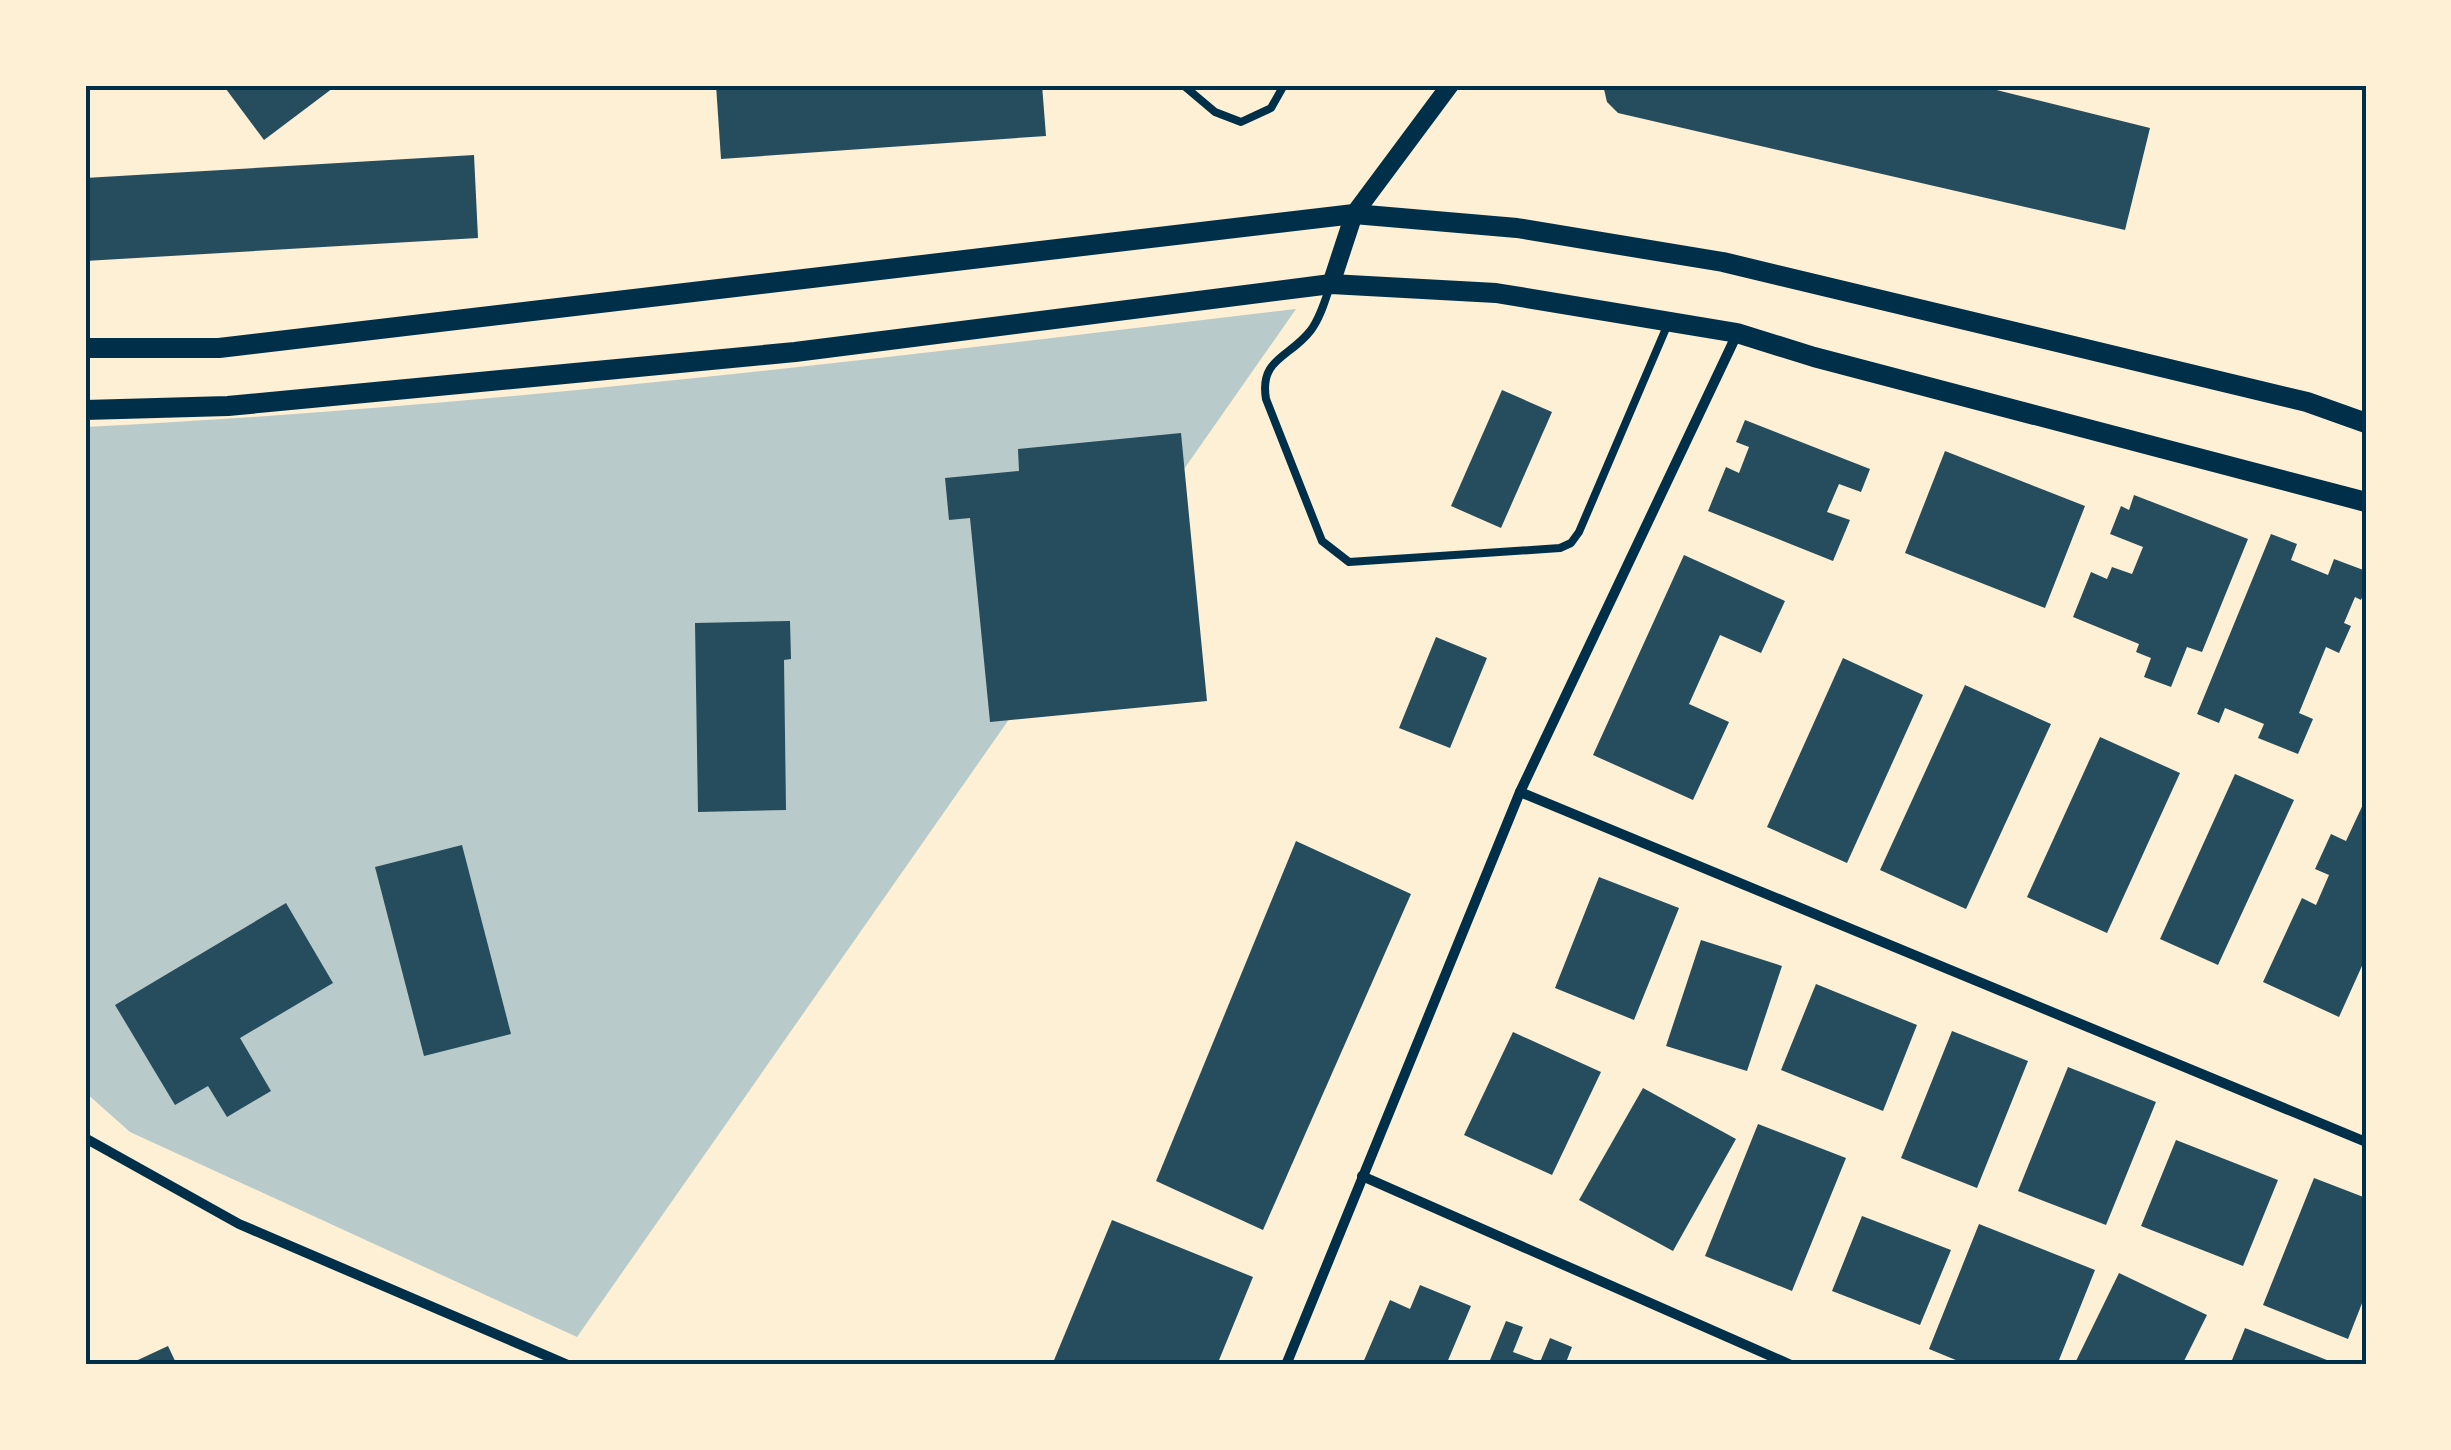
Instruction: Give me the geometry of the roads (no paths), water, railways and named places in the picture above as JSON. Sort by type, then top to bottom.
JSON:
[{"type":"main road","points":[[85,348],[219,348],[1354,214],[1517,228],[1723,262],[2307,402],[2366,423]]},
{"type":"main road","points":[[85,410],[228,406],[794,352],[1331,284],[1496,293],[1737,333],[1814,357],[2366,502]]},
{"type":"street","points":[[1331,284],[1354,214],[1450,85]]},
{"type":"street","points":[[1286,1365],[1520,792],[1737,333]]},
{"type":"street","points":[[1520,792],[2366,1142]]},
{"type":"street","points":[[85,1138],[239,1224],[568,1365]]},
{"type":"street","points":[[1362,1176],[1791,1365]]},
{"type":"lane","points":[[1183,85],[1215,112],[1241,122],[1271,108],[1284,85]]},
{"type":"lane","points":[[1331,284],[1312,330],[1272,364],[1263,380],[1266,399],[1322,541],[1349,562],[1560,548],[1571,543],[1668,322]]}]
